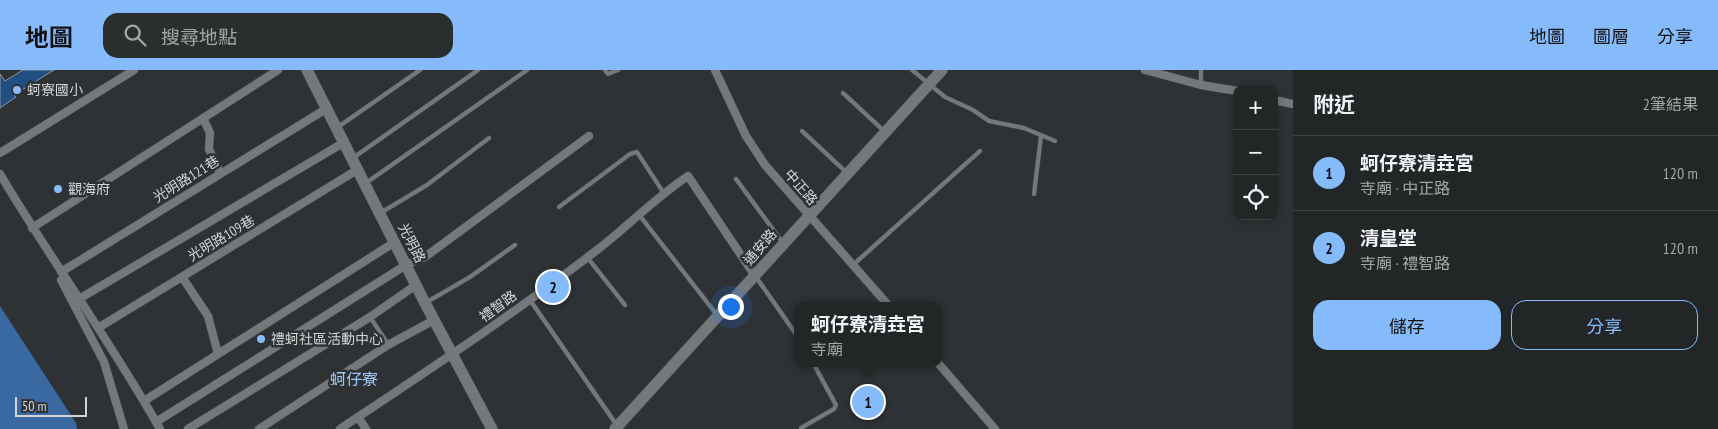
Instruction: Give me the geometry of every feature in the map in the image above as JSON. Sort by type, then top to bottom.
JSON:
[{"type":"street","points":[[0,153],[134,70]]},
{"type":"street","points":[[32,228],[278,70]]},
{"type":"street","name":"光明路","points":[[307,70],[351,160],[492,429]]},
{"type":"street","name":"中正路","points":[[715,70],[746,136],[765,165],[886,302]]},
{"type":"street","name":"通安路","points":[[616,428],[783,243],[810,216],[884,131],[942,70]]},
{"type":"street","points":[[1145,70],[1201,85],[1233,90]]},
{"type":"street","points":[[1278,101],[1293,104]]},
{"type":"street","name":"光明路121巷","points":[[61,272],[326,109]]},
{"type":"street","points":[[203,118],[210,133],[209,149],[220,173]]},
{"type":"street","points":[[0,174],[32,228],[98,328],[158,426],[406,265],[432,251],[589,136]]},
{"type":"street","points":[[78,299],[343,143]]},
{"type":"street","name":"光明路109巷","points":[[98,328],[357,170]]},
{"type":"street","name":"禮智路","points":[[340,429],[453,354],[587,257],[640,216],[663,192],[688,176],[755,276]]},
{"type":"street","points":[[144,401],[395,242]]},
{"type":"street","points":[[44,247],[104,362],[124,429]]},
{"type":"street","points":[[182,277],[208,316],[218,354]]},
{"type":"street","points":[[188,429],[370,317],[416,285]]},
{"type":"street","points":[[259,429],[388,345],[434,320]]},
{"type":"street","points":[[941,367],[995,429]]},
{"type":"street","points":[[358,417],[366,429]]},
{"type":"lane","points":[[336,128],[420,70]]},
{"type":"lane","points":[[351,160],[478,70]]},
{"type":"lane","points":[[364,185],[527,70]]},
{"type":"lane","points":[[605,70],[608,74],[618,70]]},
{"type":"lane","points":[[912,70],[946,97],[973,110],[989,121],[1024,128],[1056,141]]},
{"type":"lane","points":[[1201,70],[1201,85]]},
{"type":"lane","points":[[843,93],[884,131]]},
{"type":"lane","points":[[802,131],[847,172]]},
{"type":"lane","points":[[1034,194],[1041,136]]},
{"type":"lane","points":[[380,214],[427,184],[489,138]]},
{"type":"lane","points":[[854,264],[980,151]]},
{"type":"lane","points":[[559,207],[630,154],[637,152],[663,192]]},
{"type":"lane","points":[[736,178],[783,243]]},
{"type":"lane","points":[[640,216],[718,316]]},
{"type":"lane","points":[[425,303],[470,277],[515,245]]},
{"type":"lane","points":[[587,257],[625,305]]},
{"type":"lane","points":[[755,276],[794,331]]},
{"type":"lane","points":[[529,299],[616,428]]},
{"type":"lane","points":[[370,317],[388,345]]},
{"type":"lane","points":[[801,428],[834,409],[836,405],[815,367]]},
{"type":"water","points":[[0,306],[76,423],[77,429],[0,429]]},
{"type":"building","name":"蚵寮國小","points":[[23,70],[54,70],[14,95],[16,97],[0,108],[0,74],[5,81]]},
{"type":"place","name":"蚵寮國小","points":[[17,90]]},
{"type":"place","name":"觀海府","points":[[58,189]]},
{"type":"place","name":"清皇堂","points":[[553,287]]},
{"type":"place","name":"禮蚵社區活動中心","points":[[261,339]]},
{"type":"place","name":"蚵仔寮清垚宮","points":[[868,402]]},
{"type":"district","name":"蚵仔寮","points":[[354,379]]}]
